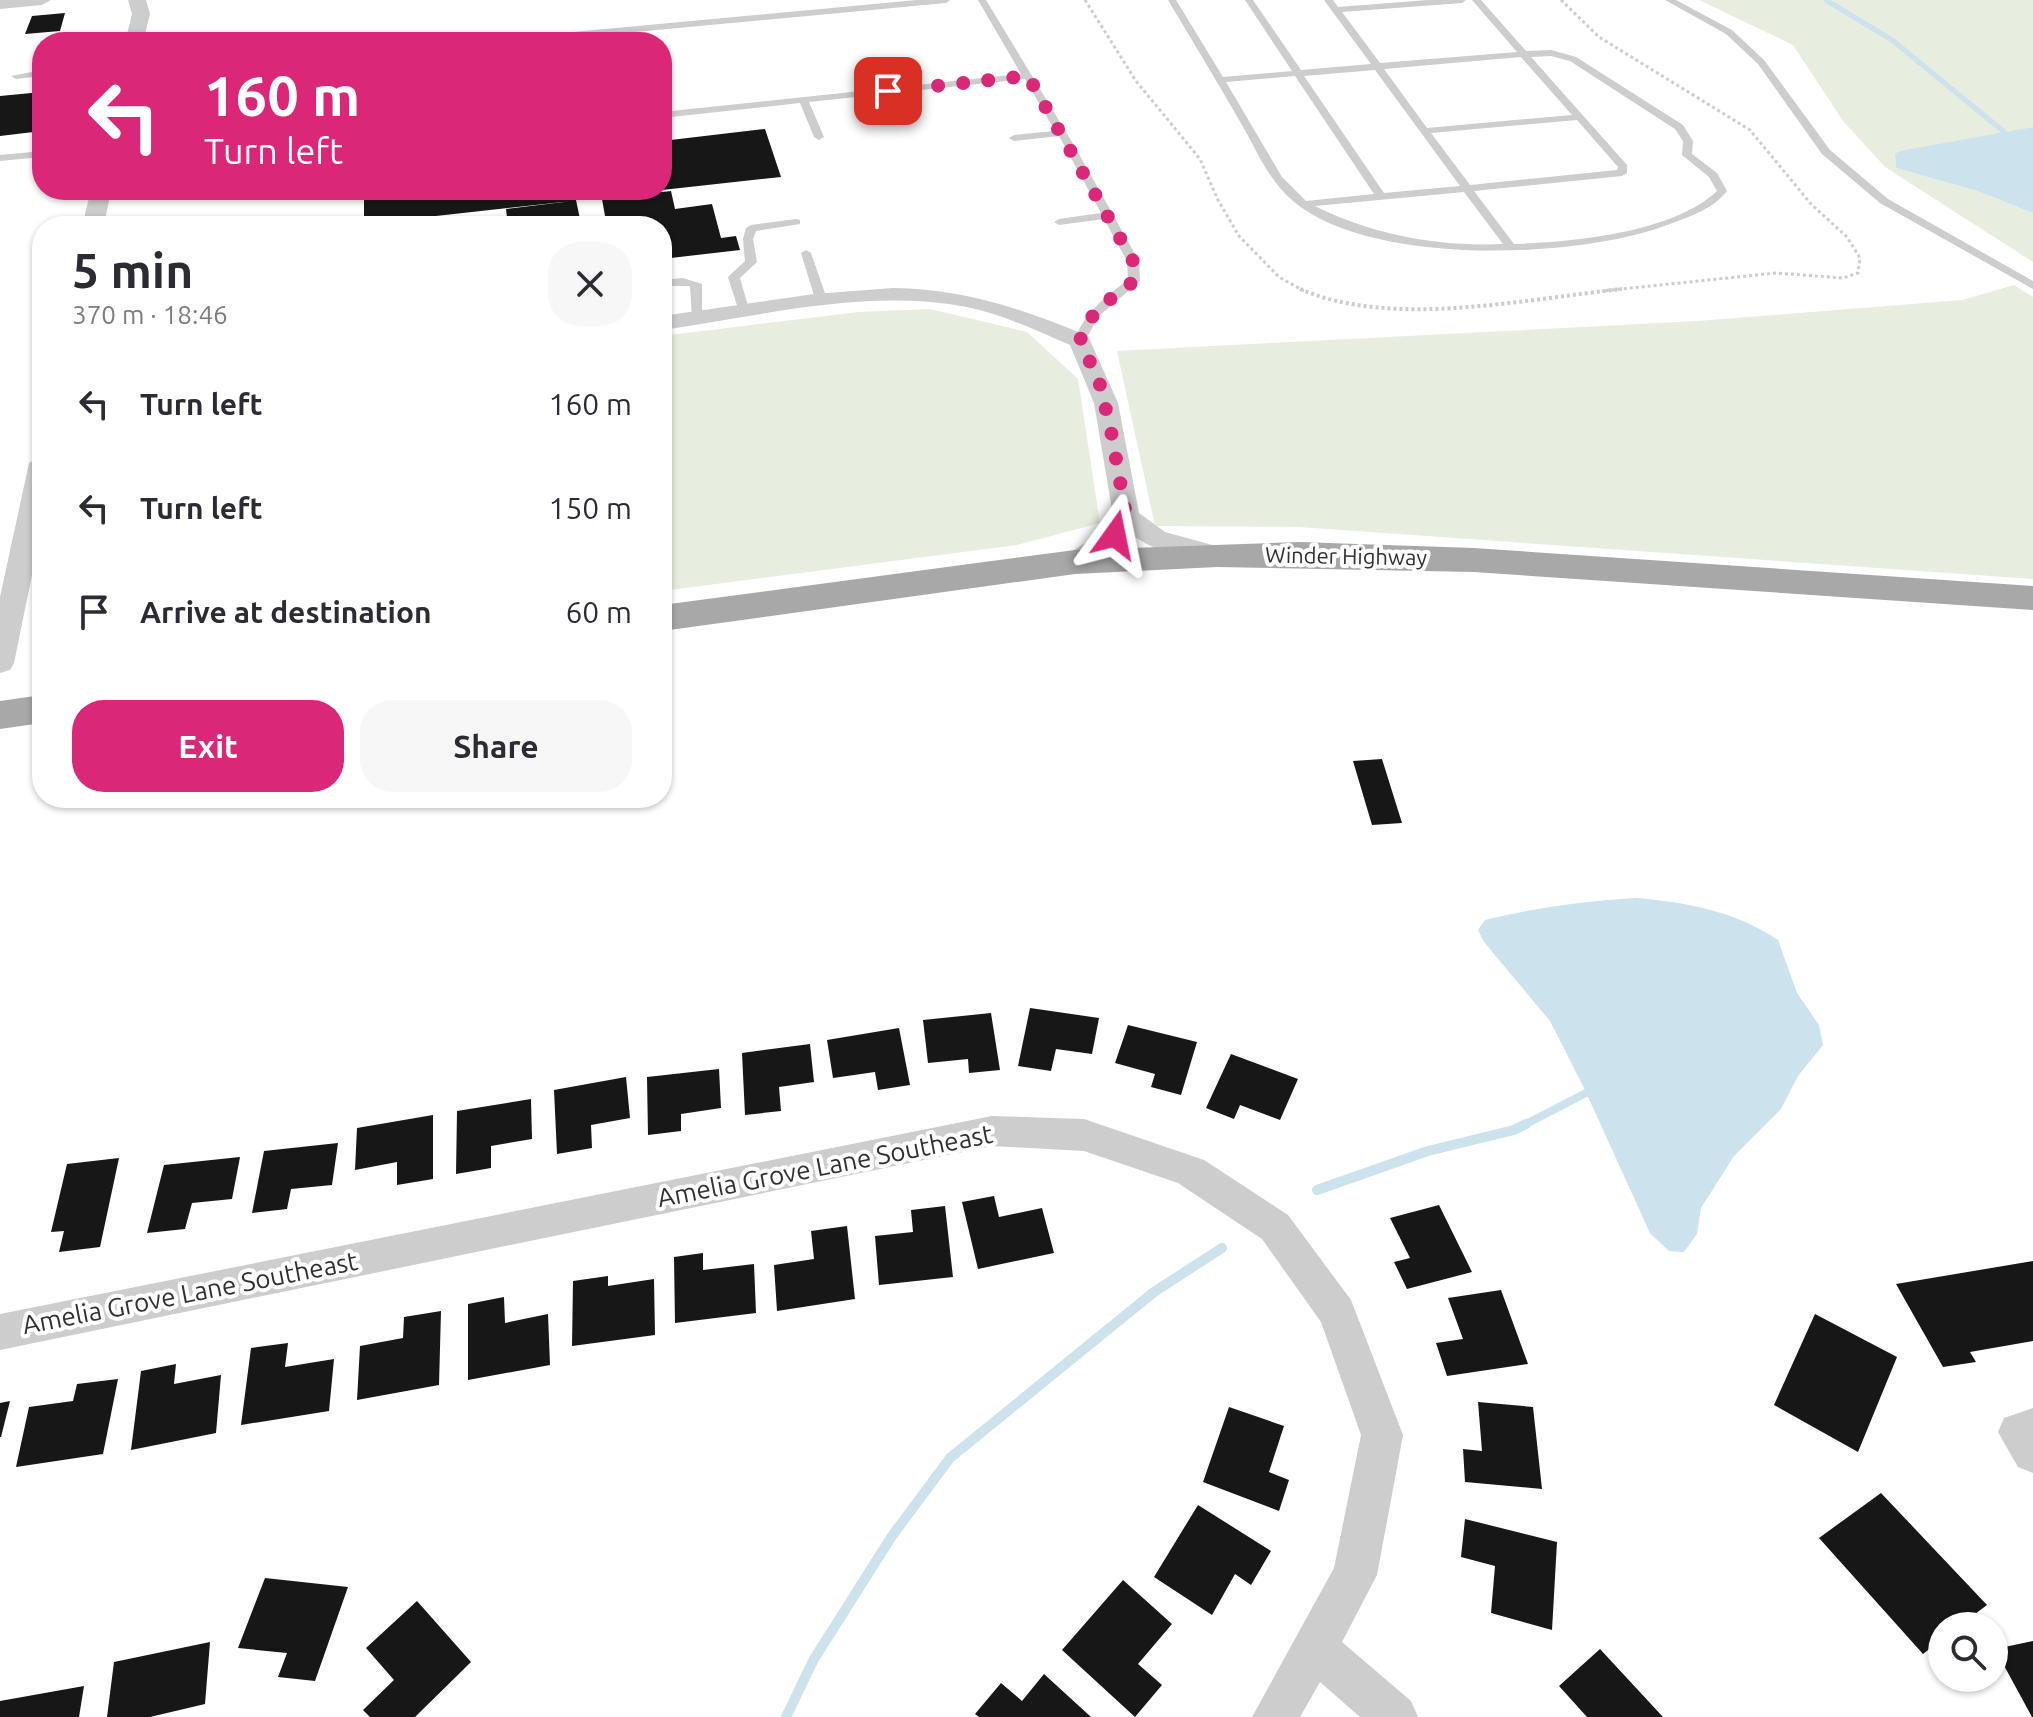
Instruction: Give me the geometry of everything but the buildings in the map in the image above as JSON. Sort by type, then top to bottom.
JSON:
[{"type":"main road","name":"Winder Highway","points":[[672,617],[1075,562],[1217,555],[1299,554],[1474,560],[2033,598]]},
{"type":"main road","points":[[0,715],[32,710]]},
{"type":"street","points":[[0,4],[42,0]]},
{"type":"street","points":[[136,32],[141,14],[137,0]]},
{"type":"street","points":[[672,322],[822,302],[900,296],[962,300],[1026,319],[1080,341],[1106,403],[1126,515],[1149,536],[1165,543],[1217,555]]},
{"type":"street","points":[[0,663],[32,511]]},
{"type":"street","points":[[1075,562],[1115,535],[1126,515]]},
{"type":"street","name":"Amelia Grove Lane Southeast","points":[[0,1332],[992,1131],[1084,1135],[1191,1171],[1275,1227],[1337,1313],[1382,1435],[1355,1575],[1275,1717]]},
{"type":"street","points":[[2033,1428],[2019,1432],[2033,1453]]},
{"type":"street","points":[[1315,1648],[1395,1717]]},
{"type":"lane","points":[[604,32],[946,0]]},
{"type":"lane","points":[[982,0],[1133,261],[1134,281],[1101,306],[1083,329],[1080,341]]},
{"type":"lane","points":[[1172,0],[1219,80],[1280,181],[1304,205],[1343,223],[1447,244],[1511,248],[1591,242],[1636,233],[1676,219],[1717,198],[1722,191],[1713,175],[1687,155],[1688,141],[1679,127],[1564,55],[1524,54],[1219,80]]},
{"type":"lane","points":[[1249,0],[1381,197]]},
{"type":"lane","points":[[1328,0],[1511,248]]},
{"type":"lane","points":[[1336,10],[1401,2],[1462,0]]},
{"type":"lane","points":[[1304,205],[1622,173],[1623,167],[1476,0]]},
{"type":"lane","points":[[1669,0],[1729,32],[1740,42],[1761,62],[1826,152],[1884,201],[2033,286]]},
{"type":"lane","points":[[16,76],[32,74]]},
{"type":"lane","points":[[672,114],[1028,76]]},
{"type":"lane","points":[[803,100],[819,137]]},
{"type":"lane","points":[[1424,131],[1580,117]]},
{"type":"lane","points":[[1014,138],[1061,133]]},
{"type":"lane","points":[[0,158],[32,155]]},
{"type":"lane","points":[[1059,222],[1108,215]]},
{"type":"lane","points":[[744,313],[734,277],[751,262],[748,239],[751,228],[796,222]]},
{"type":"lane","points":[[806,253],[822,302]]},
{"type":"lane","points":[[672,282],[696,284],[698,318]]},
{"type":"shaded area","points":[[1699,0],[2033,0],[2033,127],[1895,154],[1896,168],[1977,191],[2033,213],[2033,262],[1885,167],[1843,121],[1793,45]]},
{"type":"shaded area","points":[[2014,285],[2033,297],[2033,579],[1299,527],[1155,526],[1117,351],[1698,321],[1962,300]]},
{"type":"shaded area","points":[[930,309],[1027,332],[1078,379],[1100,523],[1017,545],[672,590],[672,335],[859,312]]},
{"type":"water","points":[[2033,127],[2033,213],[1977,191],[1896,168],[1895,154],[1900,151]]},
{"type":"water","points":[[1636,898],[1673,902],[1727,915],[1778,940],[1797,993],[1819,1025],[1823,1045],[1798,1076],[1781,1109],[1734,1156],[1701,1208],[1697,1234],[1684,1252],[1669,1251],[1650,1233],[1550,1021],[1484,942],[1478,930],[1485,920],[1522,912]]},
{"type":"waterway","points":[[1826,0],[1892,40],[2003,131]]},
{"type":"waterway","points":[[1522,1126],[1586,1093]]},
{"type":"waterway","points":[[1522,1126],[1526,1124]]},
{"type":"waterway","points":[[1317,1190],[1428,1151],[1522,1126]]},
{"type":"waterway","points":[[786,1717],[814,1659],[892,1536],[950,1458],[1154,1292],[1222,1248]]},
{"type":"route","points":[[888,91],[1028,76],[1133,261],[1134,281],[1101,306],[1083,329],[1080,341],[1106,403],[1126,515],[1115,535]]}]
